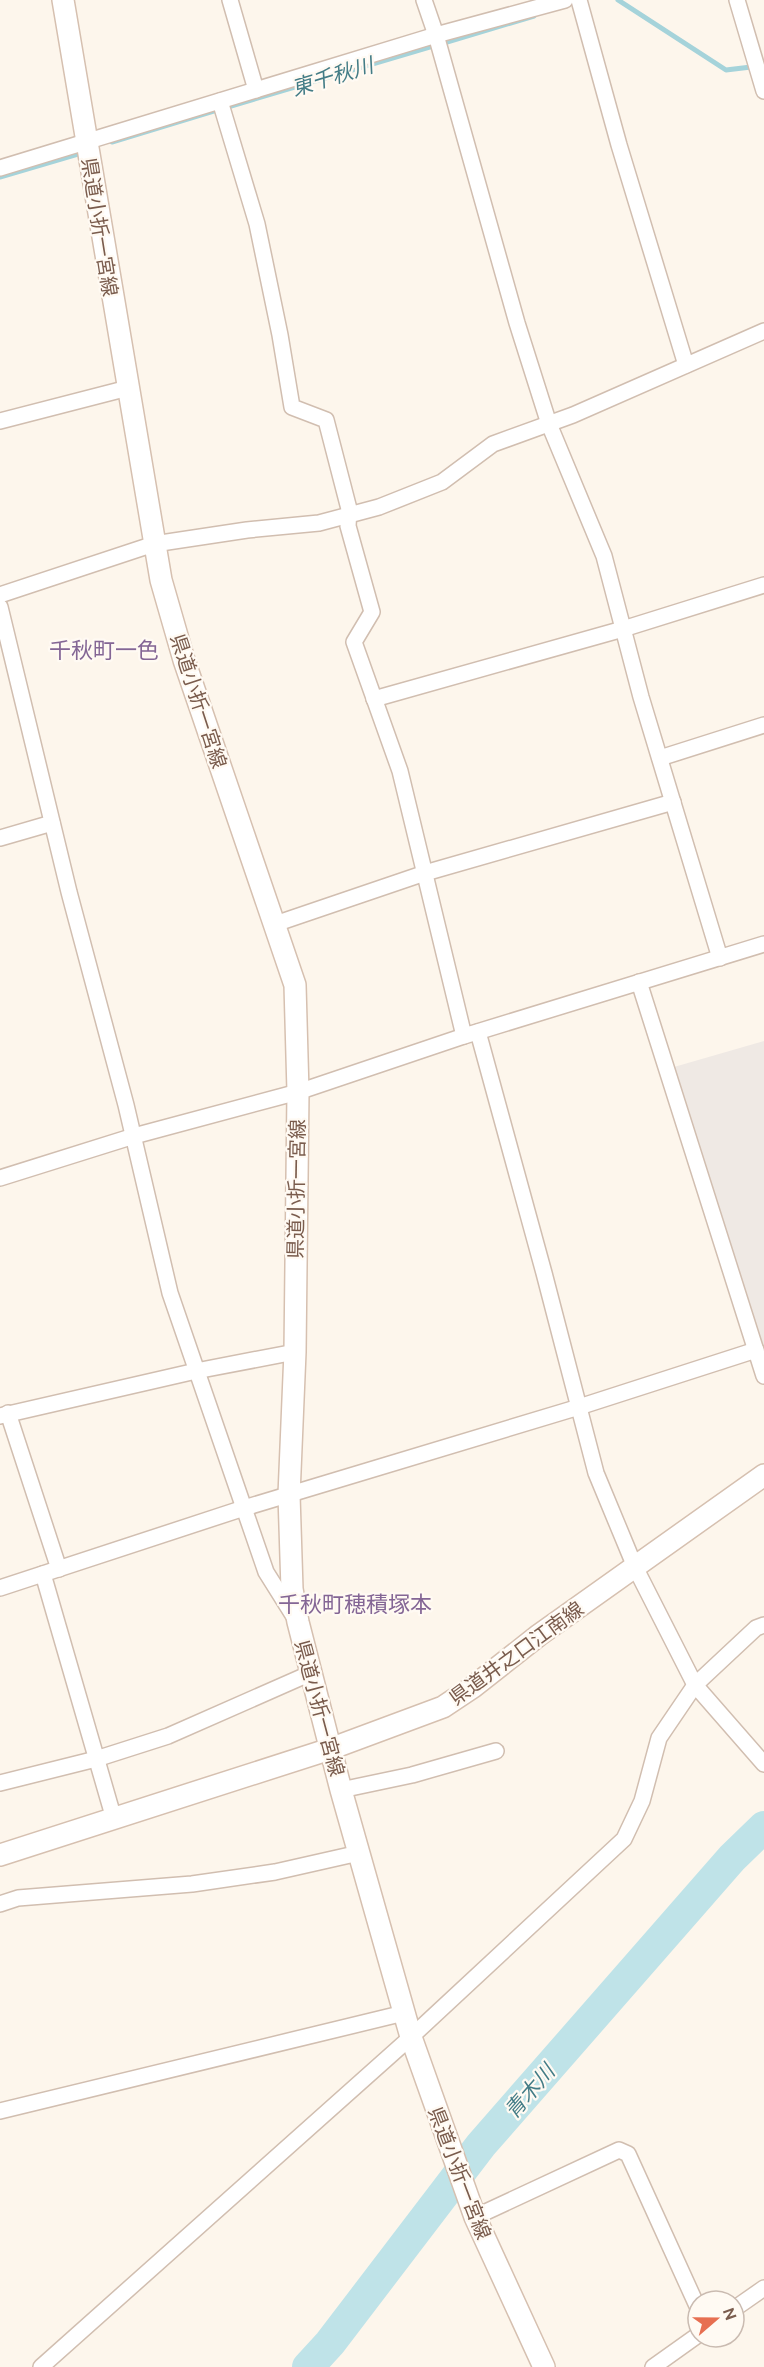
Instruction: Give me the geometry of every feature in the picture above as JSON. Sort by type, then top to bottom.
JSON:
[{"type":"main road","name":"県道小折一宮線","points":[[63,0],[161,580],[184,660],[295,985],[298,1092],[295,1352],[289,1495],[292,1589],[298,1622],[341,1790],[411,2037],[472,2209],[544,2367]]},
{"type":"main road","name":"県道井之口江南線","points":[[0,1855],[330,1749],[443,1707],[473,1687],[539,1635],[764,1475]]},
{"type":"street","points":[[230,0],[256,90]]},
{"type":"street","points":[[424,0],[436,35],[517,323],[549,424],[603,556],[720,958]]},
{"type":"street","points":[[0,168],[436,35],[565,0]]},
{"type":"street","points":[[579,0],[619,145],[686,365]]},
{"type":"street","points":[[737,0],[764,91]]},
{"type":"street","points":[[220,101],[257,224],[292,407],[326,420],[349,509],[348,526],[372,612],[354,642],[400,771],[425,873],[596,1473],[635,1567],[695,1685],[764,1764]]},
{"type":"street","points":[[0,594],[154,544],[247,530],[319,523],[379,507],[442,482],[493,444],[549,424],[764,331]]},
{"type":"street","points":[[0,421],[128,388]]},
{"type":"street","points":[[374,699],[623,629],[764,585]]},
{"type":"street","points":[[0,607],[52,823],[134,1136],[170,1293],[266,1572],[298,1622]]},
{"type":"street","points":[[660,758],[764,725]]},
{"type":"street","points":[[275,924],[425,873],[673,802]]},
{"type":"street","points":[[0,838],[52,823]]},
{"type":"street","points":[[0,1178],[134,1136],[298,1092],[471,1034],[764,944]]},
{"type":"street","points":[[639,982],[764,1376]]},
{"type":"street","points":[[0,1588],[244,1508],[579,1407],[756,1350]]},
{"type":"street","points":[[59,1569],[4,1414],[196,1371],[295,1352]]},
{"type":"street","points":[[43,1574],[114,1819]]},
{"type":"street","points":[[40,2367],[411,2037],[624,1839],[642,1801],[659,1738],[695,1685],[764,1624]]},
{"type":"street","points":[[0,1783],[96,1759],[168,1736],[311,1673]]},
{"type":"street","points":[[341,1790],[412,1775],[496,1751]]},
{"type":"street","points":[[0,1904],[18,1898],[192,1884],[274,1872],[359,1853]]},
{"type":"street","points":[[0,2109],[404,2013]]},
{"type":"street","points":[[472,2209],[619,2150],[628,2154],[689,2289]]},
{"type":"street","points":[[746,2301],[764,2288]]},
{"type":"street","points":[[653,2367],[686,2344]]},
{"type":"shaded area","points":[[764,1041],[764,1364],[674,1067]]},
{"type":"waterway","name":"東千秋川","points":[[618,0],[726,70],[751,67]]},
{"type":"waterway","name":"東千秋川","points":[[447,42],[534,16]]},
{"type":"waterway","name":"東千秋川","points":[[231,106],[433,46]]},
{"type":"waterway","name":"東千秋川","points":[[112,142],[217,110]]},
{"type":"waterway","name":"東千秋川","points":[[0,177],[78,154]]},
{"type":"waterway","name":"青木川","points":[[308,2367],[330,2343],[481,2145],[732,1858],[764,1827]]},
{"type":"district","name":"千秋町一色","points":[[104,649]]},
{"type":"district","name":"千秋町穂積塚本","points":[[355,1603]]}]
